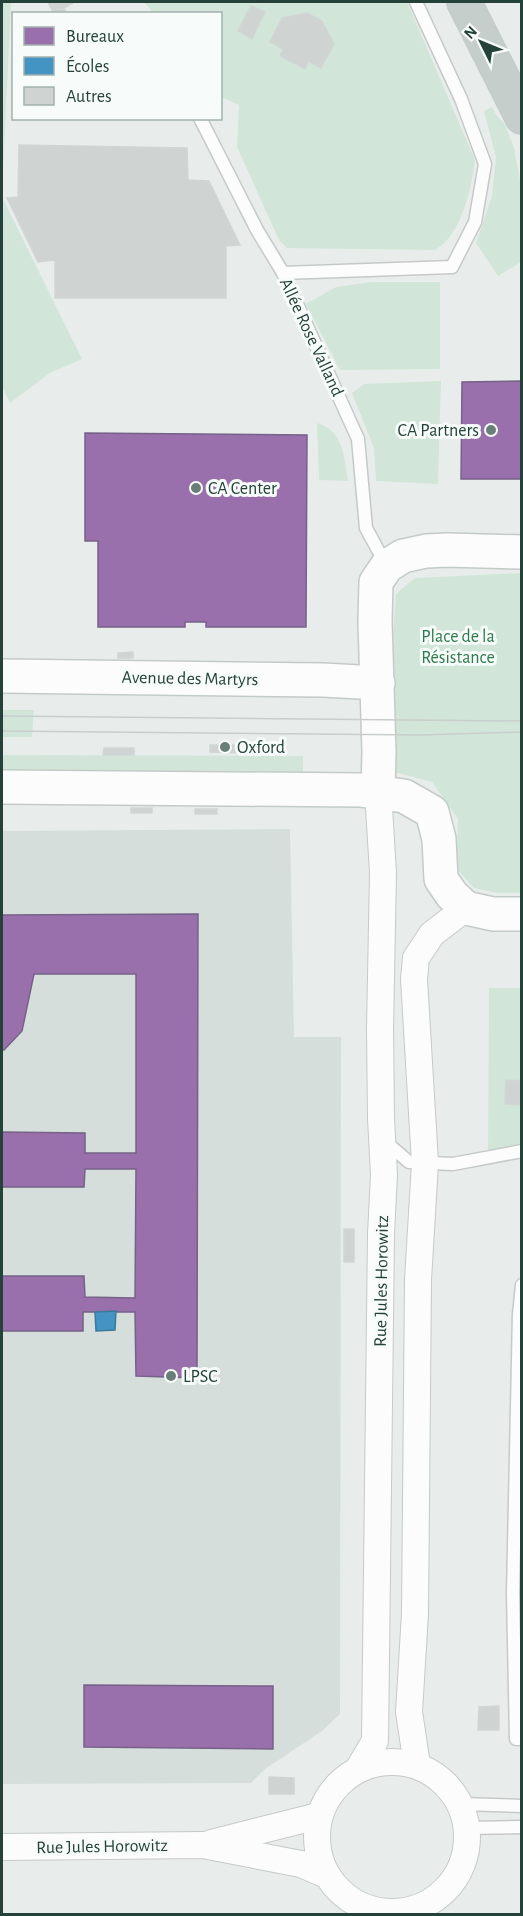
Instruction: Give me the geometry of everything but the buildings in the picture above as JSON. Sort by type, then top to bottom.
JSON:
[{"type":"highway","points":[[464,2],[520,113]]},
{"type":"main road","points":[[378,791],[376,582],[387,567],[403,556],[426,551],[522,552]]},
{"type":"main road","name":"Avenue des Martyrs","points":[[2,676],[323,680],[378,683]]},
{"type":"main road","points":[[2,787],[310,788],[378,791],[404,796],[432,812],[439,839],[441,879],[452,895],[466,908],[493,914],[522,914]]},
{"type":"street","name":"Rue Jules Horowitz","points":[[359,1768],[375,1741],[381,1234],[384,1175],[381,1118],[383,873],[378,791]]},
{"type":"street","name":"Rue Jules Horowitz","points":[[417,1765],[409,1712],[415,1613],[418,1280],[425,1163],[414,999],[416,958],[432,934],[466,908]]},
{"type":"street","points":[[388,1761],[417,1765],[437,1775],[451,1789],[464,1816],[465,1855],[454,1881],[434,1900],[392,1914],[375,1912],[346,1898],[324,1874],[316,1845],[318,1816],[338,1783],[359,1768],[388,1761]]},
{"type":"street","name":"Rue Jules Horowitz","points":[[203,1845],[318,1816]]},
{"type":"street","name":"Rue Jules Horowitz","points":[[2,1847],[203,1845],[301,1864],[324,1874]]},
{"type":"lane","points":[[283,273],[452,267],[475,222],[485,164],[461,99],[416,2]]},
{"type":"lane","name":"Allée Rose Valland","points":[[201,120],[257,230],[283,273],[357,439],[366,528],[387,567]]},
{"type":"lane","points":[[381,1118],[389,1145],[409,1162],[453,1164],[522,1151]]},
{"type":"lane","points":[[522,1285],[519,1314],[516,1739],[522,1739]]},
{"type":"lane","points":[[464,1816],[522,1806]]},
{"type":"lane","points":[[464,1816],[522,1827]]},
{"type":"shaded area","name":"LPSC","points":[[290,829],[294,1037],[341,1037],[340,1714],[322,1731],[265,1769],[251,1783],[2,1784],[2,831]]},
{"type":"green space","points":[[2,2],[11,2],[2,194]]},
{"type":"green space","points":[[143,2],[407,2],[475,160],[464,210],[452,234],[435,250],[287,248],[279,240],[237,147],[239,105],[222,97],[222,12],[151,12]]},
{"type":"green space","points":[[492,107],[505,124],[514,148],[521,185],[521,262],[498,276],[476,243],[492,196],[496,157],[484,111]]},
{"type":"green space","points":[[2,197],[82,359],[50,373],[10,403],[2,386]]},
{"type":"green space","points":[[371,282],[440,282],[440,369],[340,370],[306,304],[336,287]]},
{"type":"green space","points":[[441,381],[438,484],[376,481],[374,448],[352,393],[364,384]]},
{"type":"green space","points":[[317,423],[333,432],[338,439],[344,454],[348,481],[319,480]]},
{"type":"green space","name":"Place de la Résistance","points":[[521,573],[521,893],[497,893],[474,888],[456,868],[458,819],[432,782],[394,772],[392,683],[396,594],[415,578]]},
{"type":"green space","points":[[2,710],[34,710],[32,737],[2,737]]},
{"type":"green space","points":[[2,755],[303,756],[303,775],[2,774]]},
{"type":"green space","points":[[489,988],[521,988],[521,1151],[488,1158]]},
{"type":"tram line","points":[[2,716],[522,721]]},
{"type":"tram line","points":[[2,731],[422,735],[522,732]]},
{"type":"place","name":"CA Partners","points":[[491,430]]},
{"type":"place","name":"CA Center","points":[[196,488]]},
{"type":"place","name":"Oxford","points":[[225,747]]},
{"type":"place","name":"LPSC","points":[[171,1376]]}]
